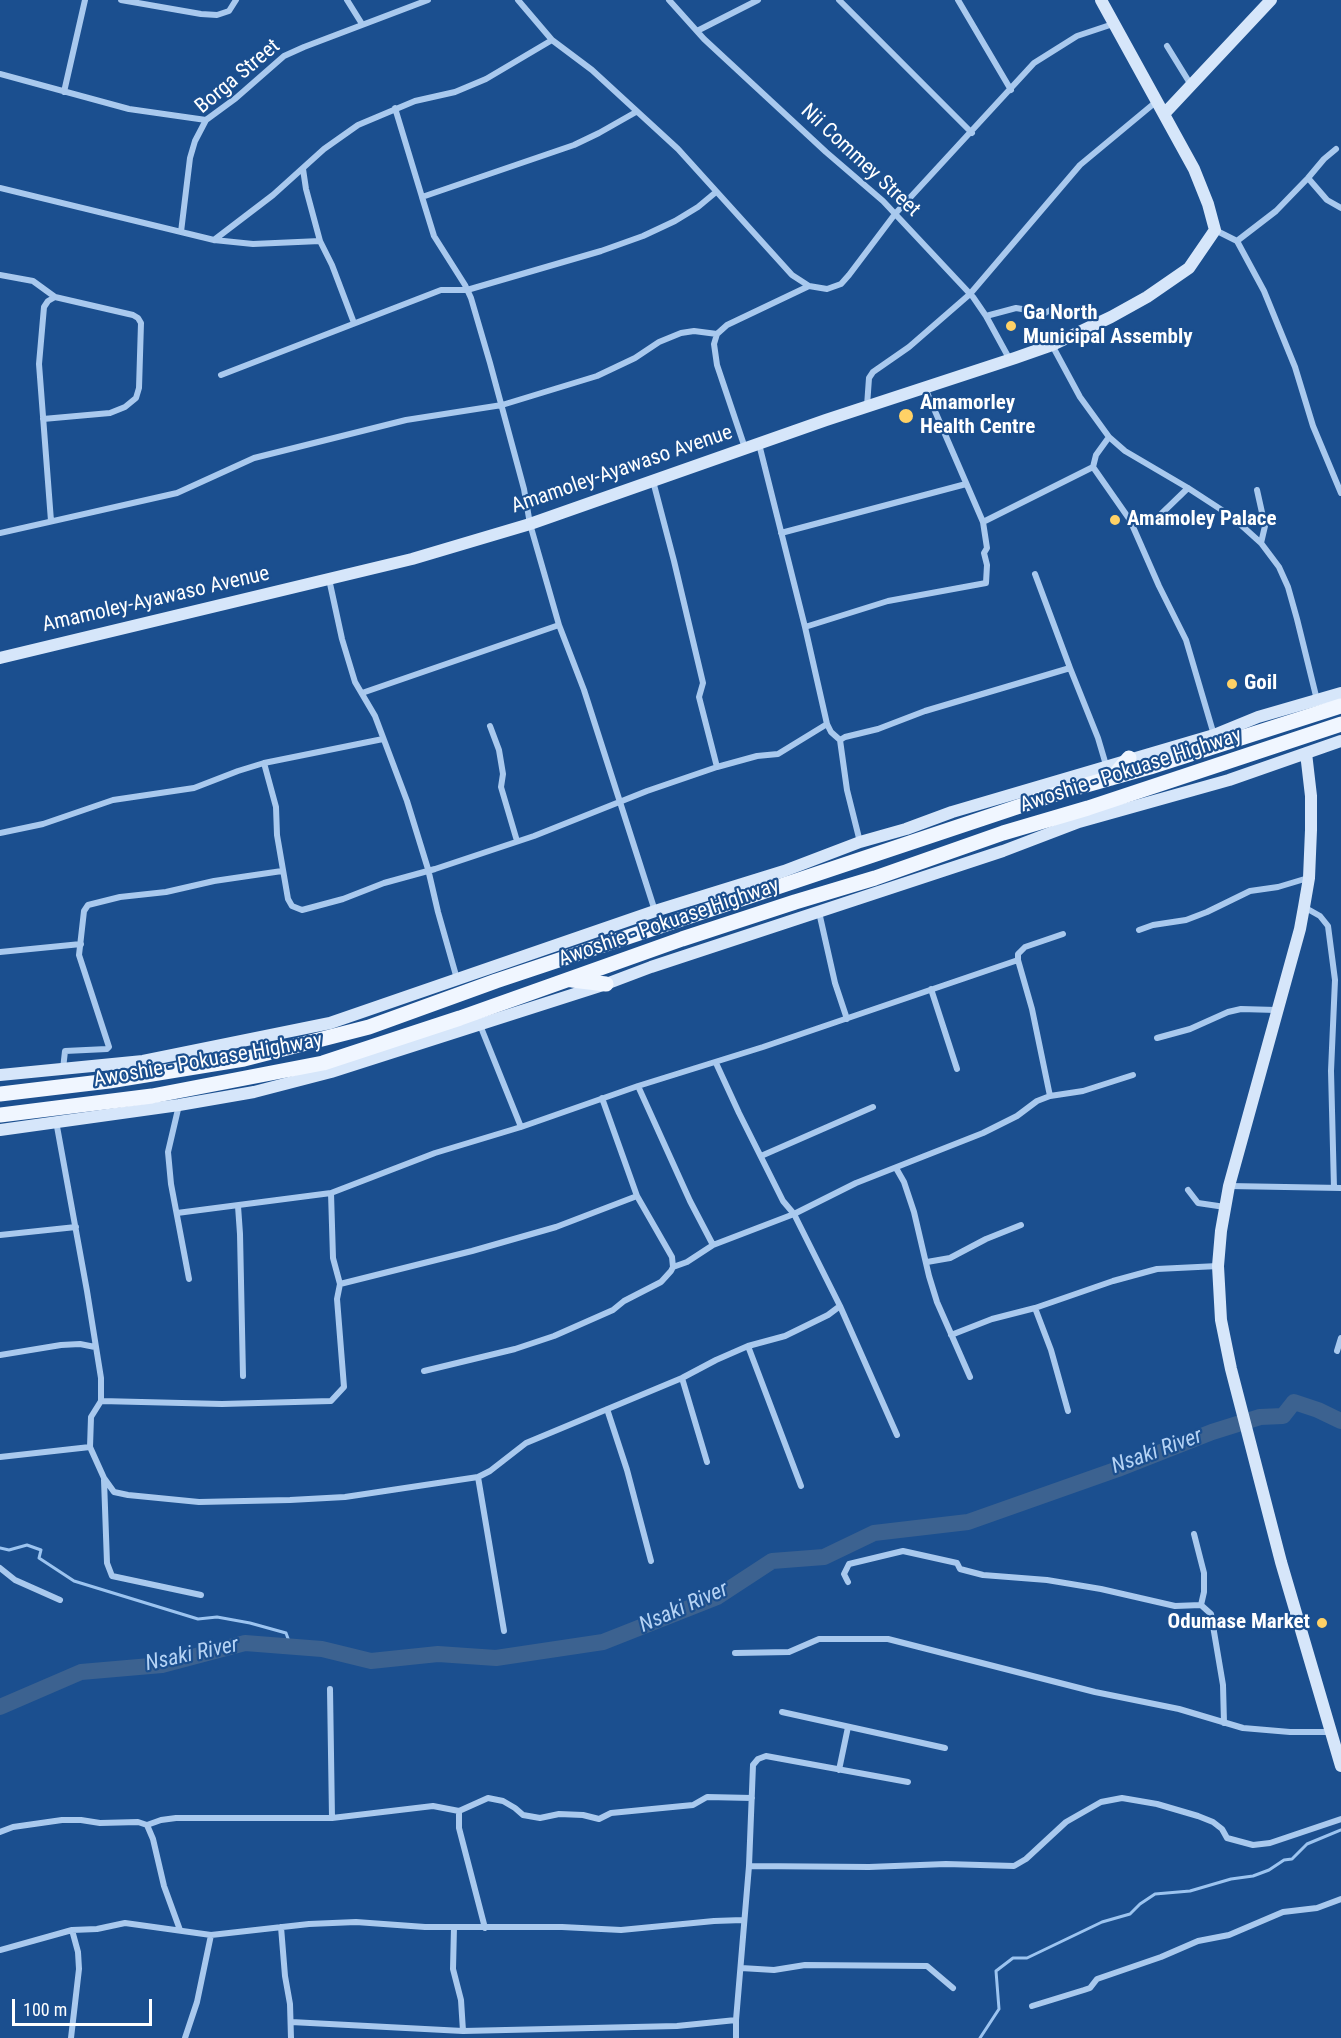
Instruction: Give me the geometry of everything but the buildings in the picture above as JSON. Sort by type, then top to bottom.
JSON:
[{"type":"main road","name":"Awoshie - Pokuase Highway","points":[[0,1094],[109,1081],[244,1059],[369,1027],[496,981],[1065,791],[1109,771],[1341,706]]},
{"type":"main road","name":"Awoshie - Pokuase Highway","points":[[0,1115],[152,1096],[323,1064],[693,935],[875,878],[1003,833],[1088,808],[1341,724]]},
{"type":"main road","points":[[1109,771],[1129,758]]},
{"type":"main road","points":[[569,980],[606,984]]},
{"type":"main road","points":[[105,1101],[109,1081]]},
{"type":"street","points":[[64,92],[85,0]]},
{"type":"street","points":[[122,0],[217,15],[228,11],[236,0]]},
{"type":"street","points":[[347,0],[362,24]]},
{"type":"street","name":"Borga Street","points":[[181,232],[190,158],[195,141],[206,120],[236,98],[284,56],[428,0]]},
{"type":"street","points":[[518,0],[552,40],[592,70],[678,149],[788,271],[809,286],[827,289],[841,284],[895,214],[1034,63],[1077,36],[1113,24]]},
{"type":"street","name":"Nii Commey Street","points":[[669,0],[697,31],[764,95],[883,201],[970,294],[986,316],[1010,360]]},
{"type":"street","points":[[697,31],[758,0]]},
{"type":"street","points":[[839,0],[972,133]]},
{"type":"street","points":[[958,0],[1011,90]]},
{"type":"street","points":[[1101,0],[1194,169],[1208,204],[1215,230],[1237,241],[1264,291],[1295,367],[1313,426],[1341,493]]},
{"type":"street","points":[[1165,113],[1271,0]]},
{"type":"street","points":[[214,240],[273,195],[324,148],[357,126],[395,108],[454,92],[486,79],[552,40]]},
{"type":"street","points":[[1167,46],[1191,85]]},
{"type":"street","points":[[0,74],[129,109],[206,120]]},
{"type":"street","points":[[867,406],[869,378],[873,372],[909,347],[970,294],[1080,165],[1158,100]]},
{"type":"street","points":[[395,108],[434,236],[467,290],[502,405],[524,489],[530,524],[559,625],[584,690],[655,911]]},
{"type":"street","points":[[422,197],[574,145],[636,112]]},
{"type":"street","points":[[1237,241],[1276,211],[1336,149]]},
{"type":"street","points":[[303,169],[320,241],[332,265],[354,323]]},
{"type":"street","points":[[1308,178],[1327,200],[1341,208]]},
{"type":"street","points":[[0,188],[214,240],[253,244],[320,241]]},
{"type":"street","points":[[221,375],[441,290],[467,290],[601,251],[643,236],[675,221],[698,207],[716,192]]},
{"type":"street","name":"Amamoley-Ayawaso Avenue","points":[[0,658],[412,559],[530,524],[867,406],[1010,360],[1052,345],[1147,297],[1189,268],[1215,230]]},
{"type":"street","points":[[0,275],[33,281],[55,297],[133,315],[141,323],[139,388],[136,398],[125,407],[110,413],[43,419]]},
{"type":"street","points":[[745,448],[717,365],[714,344],[717,334],[727,325],[809,286]]},
{"type":"street","points":[[51,521],[39,364],[44,307],[55,297]]},
{"type":"street","points":[[986,316],[1016,308],[1045,313],[1052,309]]},
{"type":"street","points":[[0,533],[177,493],[254,458],[406,420],[502,405],[597,376],[635,358],[659,342],[681,333],[694,331],[717,334]]},
{"type":"street","points":[[1052,345],[1080,396],[1109,437],[1125,451],[1231,516],[1261,543],[1279,567],[1288,586],[1317,700]]},
{"type":"street","points":[[805,627],[888,602],[983,585],[987,580],[984,553],[987,548],[982,522],[924,387]]},
{"type":"street","points":[[1109,437],[1096,455],[1093,467],[1130,520],[1186,640],[1214,735]]},
{"type":"street","points":[[759,443],[827,724],[831,732],[840,740],[847,790],[860,842]]},
{"type":"street","points":[[982,522],[1093,467]]},
{"type":"street","points":[[652,481],[675,561],[703,683],[699,697],[717,767]]},
{"type":"street","points":[[781,533],[966,484]]},
{"type":"street","points":[[1130,520],[1139,524],[1158,517],[1188,488]]},
{"type":"street","points":[[1257,490],[1265,526],[1261,543]]},
{"type":"street","points":[[0,1076],[143,1060],[330,1023],[655,911],[784,871],[860,842],[906,829],[952,812],[1109,771],[1035,574]]},
{"type":"street","points":[[329,579],[342,639],[355,682],[375,716],[407,801],[428,869],[457,979]]},
{"type":"street","points":[[362,693],[559,625]]},
{"type":"street","points":[[840,740],[878,729],[925,711],[1070,668]]},
{"type":"street","points":[[1129,758],[1214,735],[1258,717],[1341,693]]},
{"type":"street","points":[[264,763],[276,807],[277,835],[288,899],[292,906],[303,910],[518,841],[647,791],[717,767],[757,756],[778,754],[827,724]]},
{"type":"street","points":[[490,726],[499,750],[503,774],[501,787],[518,841]]},
{"type":"street","points":[[0,833],[43,824],[113,800],[194,788],[264,763],[383,739]]},
{"type":"street","points":[[0,1130],[254,1092],[331,1072],[606,984],[651,967],[1003,851],[1079,822],[1229,780],[1341,741]]},
{"type":"street","points":[[1306,753],[1311,796],[1309,878],[1300,929],[1229,1186],[1218,1266],[1221,1320],[1240,1406],[1281,1562],[1329,1732],[1341,1764]]},
{"type":"street","points":[[63,1070],[65,1051],[107,1049],[109,1047],[79,955],[84,911],[88,905],[120,897],[166,892],[214,881],[282,871]]},
{"type":"street","points":[[1139,930],[1153,925],[1186,920],[1250,891],[1278,887],[1309,878]]},
{"type":"street","points":[[1229,1186],[1337,1188],[1331,1082],[1338,996],[1328,926],[1320,916],[1304,907]]},
{"type":"street","points":[[819,911],[835,983],[847,1019]]},
{"type":"street","points":[[1050,1096],[1032,1009],[1017,954],[1025,947],[1063,934]]},
{"type":"street","points":[[0,952],[81,944]]},
{"type":"street","points":[[177,1213],[331,1193],[435,1153],[521,1127],[638,1086],[716,1063],[1018,960]]},
{"type":"street","points":[[931,989],[957,1069]]},
{"type":"street","points":[[1157,1038],[1190,1029],[1228,1012],[1241,1009],[1276,1010]]},
{"type":"street","points":[[479,1024],[521,1127]]},
{"type":"street","points":[[716,1063],[783,1201],[794,1214],[840,1306],[897,1435]]},
{"type":"street","points":[[424,1371],[515,1349],[554,1336],[613,1310],[624,1301],[661,1282],[673,1268],[713,1245],[794,1214],[856,1183],[982,1133],[1017,1116],[1037,1101],[1050,1096],[1083,1091],[1132,1075]]},
{"type":"street","points":[[638,1086],[690,1201],[713,1245]]},
{"type":"street","points":[[602,1098],[638,1196],[672,1257],[673,1268]]},
{"type":"street","points":[[179,1105],[168,1152],[171,1184],[189,1279]]},
{"type":"street","points":[[761,1156],[873,1107]]},
{"type":"street","points":[[56,1121],[76,1227],[100,1378],[101,1401],[91,1417],[90,1447],[104,1478],[114,1492],[145,1498],[199,1502],[345,1497],[478,1477],[490,1471],[526,1443],[682,1378],[748,1346],[785,1336],[828,1315],[840,1306]]},
{"type":"street","points":[[896,1167],[909,1196],[937,1302],[970,1377]]},
{"type":"street","points":[[1188,1190],[1198,1203],[1226,1207]]},
{"type":"street","points":[[101,1401],[222,1404],[332,1401],[344,1387],[337,1299],[340,1284],[333,1258],[331,1193]]},
{"type":"street","points":[[340,1284],[556,1227],[638,1196]]},
{"type":"street","points":[[238,1206],[243,1376]]},
{"type":"street","points":[[927,1262],[950,1258],[986,1239],[1021,1225]]},
{"type":"street","points":[[0,1235],[76,1227]]},
{"type":"street","points":[[951,1335],[992,1319],[1035,1308],[1113,1281],[1157,1269],[1218,1266]]},
{"type":"street","points":[[1035,1308],[1051,1350],[1068,1411]]},
{"type":"street","points":[[1337,1351],[1341,1338]]},
{"type":"street","points":[[0,1355],[80,1344],[95,1347]]},
{"type":"street","points":[[748,1346],[801,1486]]},
{"type":"street","points":[[682,1378],[707,1462]]},
{"type":"street","points":[[607,1409],[627,1470],[651,1562]]},
{"type":"street","points":[[0,1457],[90,1447]]},
{"type":"street","points":[[478,1477],[504,1631]]},
{"type":"street","points":[[104,1478],[106,1563],[112,1576],[201,1595]]},
{"type":"street","points":[[1194,1534],[1204,1573],[1201,1605]]},
{"type":"street","points":[[848,1582],[844,1574],[849,1564],[903,1551],[957,1563],[960,1569],[983,1575],[1047,1580],[1101,1589],[1174,1606],[1201,1605],[1210,1614],[1223,1685],[1224,1723]]},
{"type":"street","points":[[0,1568],[15,1581],[60,1600]]},
{"type":"street","points":[[735,1653],[789,1652],[819,1638],[888,1639],[1095,1692],[1179,1709],[1224,1723],[1264,1731],[1329,1732]]},
{"type":"street","points":[[330,1689],[332,1818]]},
{"type":"street","points":[[782,1712],[945,1748]]},
{"type":"street","points":[[839,1770],[848,1727]]},
{"type":"street","points":[[736,2038],[743,1920],[749,1866],[753,1765],[766,1756],[908,1782]]},
{"type":"street","points":[[0,1832],[13,1827],[62,1820],[100,1823],[138,1822],[147,1825],[176,1818],[332,1818],[433,1806],[459,1811],[488,1798],[503,1801],[523,1815],[540,1818],[560,1814],[583,1815],[599,1819],[611,1813],[693,1805],[707,1797],[752,1798]]},
{"type":"street","points":[[749,1866],[869,1868],[946,1864],[1014,1866],[1026,1859],[1066,1822],[1101,1802],[1122,1798],[1157,1804],[1198,1816],[1213,1822],[1222,1829],[1227,1838],[1253,1845],[1270,1844],[1341,1819]]},
{"type":"street","points":[[459,1811],[459,1828],[485,1928]]},
{"type":"street","points":[[147,1825],[153,1839],[164,1886],[180,1930]]},
{"type":"street","points":[[1032,2006],[1090,1988],[1097,1979],[1161,1958],[1198,1941],[1229,1935],[1283,1912],[1317,1908],[1341,1899]]},
{"type":"street","points":[[0,1950],[72,1930],[97,1929],[125,1923],[211,1935],[356,1922],[454,1928],[562,1927],[621,1930],[743,1920]]},
{"type":"street","points":[[281,1927],[291,2038]]},
{"type":"street","points":[[454,1928],[453,1969],[461,2001],[463,2031]]},
{"type":"street","points":[[70,2038],[79,1969],[78,1952],[72,1930]]},
{"type":"street","points":[[185,2038],[199,1994],[211,1935]]},
{"type":"street","points":[[741,1968],[774,1970],[805,1965],[927,1966],[953,1988]]},
{"type":"street","points":[[291,2022],[463,2031],[676,2026],[736,2020]]},
{"type":"waterway","name":"Nsaki River","points":[[0,1707],[81,1672],[162,1665],[245,1643],[322,1649],[371,1661],[438,1654],[496,1658],[603,1642],[717,1597],[772,1561],[824,1557],[874,1533],[968,1522],[1118,1469],[1212,1432],[1260,1417],[1283,1416],[1294,1402],[1341,1421]]},
{"type":"waterway","points":[[0,1548],[9,1550],[27,1545],[41,1550],[39,1558],[74,1581],[198,1619],[217,1617],[286,1633],[291,1647]]},
{"type":"waterway","points":[[980,2038],[999,2009],[996,1971],[1013,1958],[1027,1958],[1102,1922],[1130,1914],[1155,1894],[1190,1891],[1269,1870],[1284,1860],[1292,1859],[1307,1844],[1341,1830]]},
{"type":"place","name":"Ga North Municipal Assembly","points":[[1011,326]]},
{"type":"place","name":"Amamorley Health Centre","points":[[906,416]]},
{"type":"place","name":"Amamoley Palace","points":[[1115,520]]},
{"type":"place","name":"Goil","points":[[1232,684]]},
{"type":"place","name":"Odumase Market","points":[[1322,1623]]}]
